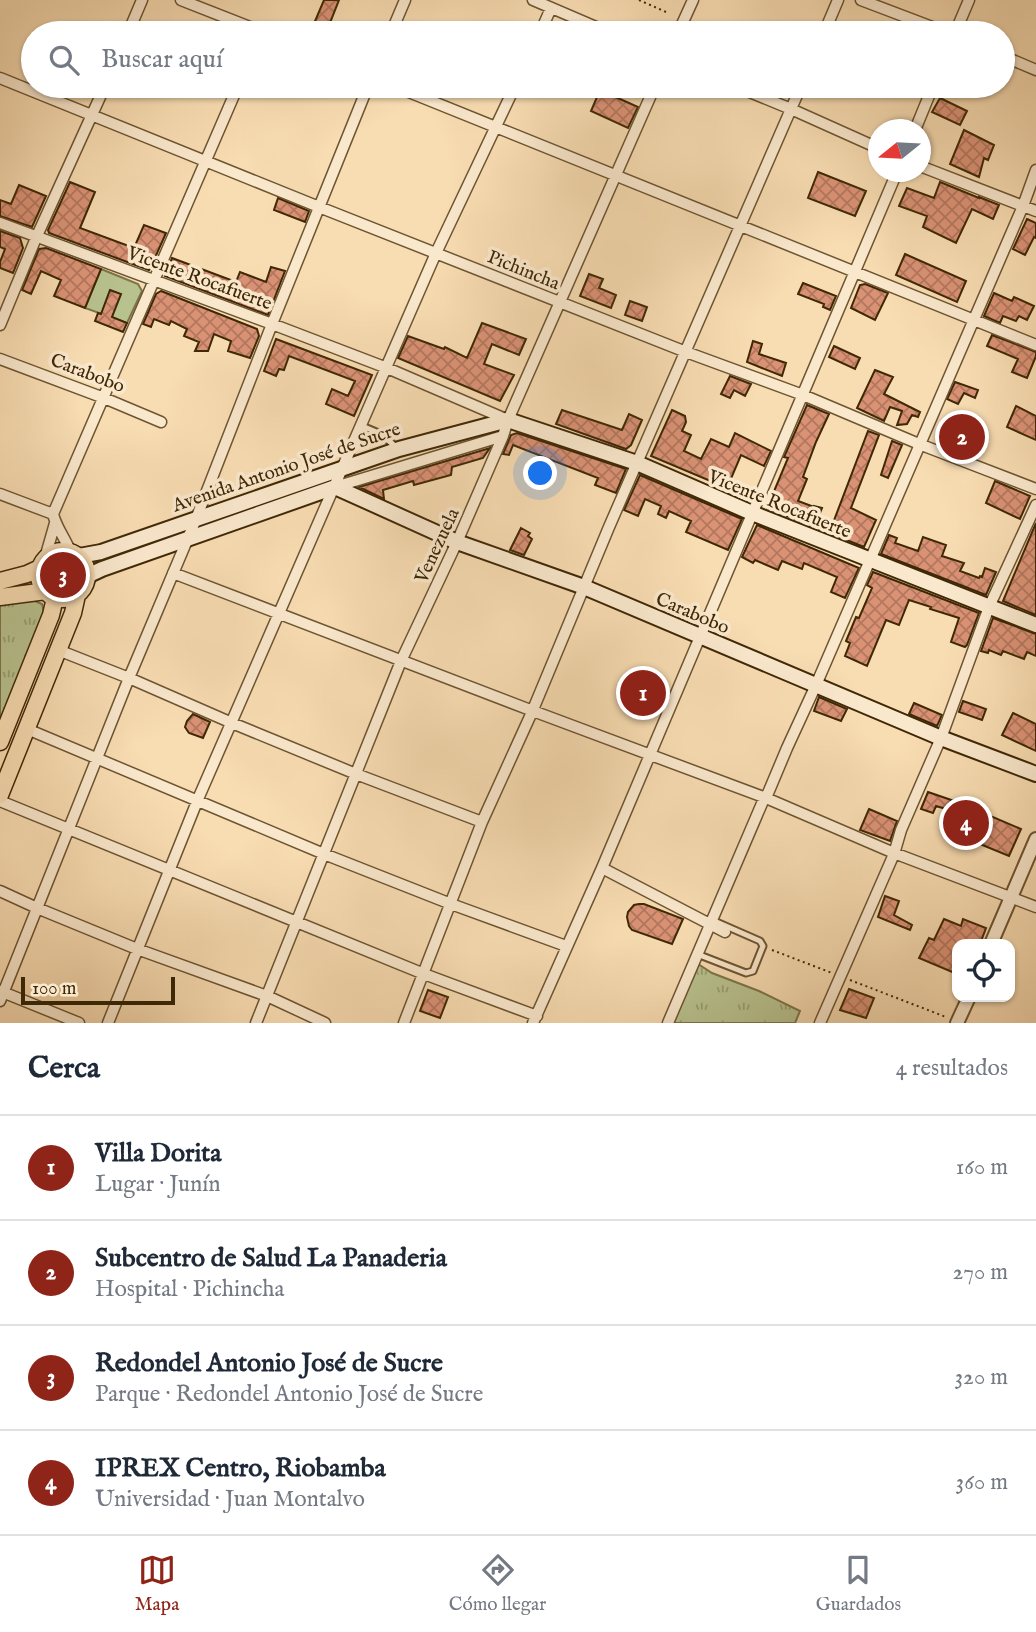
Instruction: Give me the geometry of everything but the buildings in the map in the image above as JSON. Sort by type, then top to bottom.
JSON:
[{"type":"main road","name":"Avenida Antonio José de Sucre","points":[[75,554],[101,552],[399,449],[508,420]]},
{"type":"main road","name":"Vicente Rocafuerte","points":[[508,420],[637,463],[752,513],[1036,625]]},
{"type":"main road","name":"Avenida Antonio José de Sucre","points":[[87,576],[335,487]]},
{"type":"main road","name":"Carabobo","points":[[335,487],[457,542],[584,587],[942,738],[1036,774]]},
{"type":"main road","points":[[0,581],[27,575],[57,551],[75,554],[86,568],[87,576],[85,585],[77,595],[73,613],[0,795]]},
{"type":"main road","points":[[42,563],[40,581],[49,620]]},
{"type":"main road","points":[[1,736],[49,620],[41,598],[44,594]]},
{"type":"main road","points":[[0,597],[44,594],[64,599],[77,595]]},
{"type":"street","points":[[133,21],[142,0]]},
{"type":"street","points":[[181,0],[233,21]]},
{"type":"street","points":[[396,21],[405,0]]},
{"type":"street","points":[[533,0],[582,21]]},
{"type":"street","points":[[683,21],[693,0]]},
{"type":"street","points":[[829,21],[838,0]]},
{"type":"street","points":[[861,0],[916,21]]},
{"type":"street","points":[[960,21],[969,0]]},
{"type":"street","points":[[545,21],[551,8]]},
{"type":"street","points":[[1015,61],[1036,70]]},
{"type":"street","name":"Pichincha","points":[[0,78],[21,86]]},
{"type":"street","name":"Pichincha","points":[[50,98],[1036,489]]},
{"type":"street","points":[[0,324],[36,237],[100,98]]},
{"type":"street","points":[[42,563],[54,519],[234,98]]},
{"type":"street","points":[[79,1023],[1,995],[196,519],[363,98]]},
{"type":"street","points":[[424,98],[1036,345]]},
{"type":"street","points":[[108,1023],[198,799],[436,253],[509,98]]},
{"type":"street","name":"Venezuela","points":[[256,1023],[402,660],[457,542],[650,98]]},
{"type":"street","points":[[764,98],[868,144]]},
{"type":"street","points":[[404,1023],[482,822],[533,711],[637,463],[796,98]]},
{"type":"street","points":[[920,119],[928,98]]},
{"type":"street","points":[[931,170],[1036,211]]},
{"type":"street","points":[[668,1023],[1023,206],[1036,170]]},
{"type":"street","points":[[0,801],[535,1019],[602,868],[893,182]]},
{"type":"street","name":"Vicente Rocafuerte","points":[[0,223],[387,368],[508,420]]},
{"type":"street","name":"Carabobo","points":[[0,359],[162,422]]},
{"type":"street","name":"Avenida Antonio José de Sucre","points":[[335,487],[503,436]]},
{"type":"street","points":[[0,494],[54,519],[75,554]]},
{"type":"street","points":[[820,1023],[942,738],[989,607],[1036,505]]},
{"type":"street","points":[[173,573],[766,799],[894,853],[1036,908]]},
{"type":"street","points":[[58,650],[356,774],[482,822]]},
{"type":"street","points":[[27,729],[324,853],[566,946]]},
{"type":"street","points":[[993,939],[1036,839]]},
{"type":"street","points":[[602,868],[711,922],[725,932]]},
{"type":"street","points":[[0,891],[137,949],[267,996],[325,1023]]},
{"type":"street","points":[[958,1022],[967,1002]]},
{"type":"lane","points":[[362,426],[381,434],[399,449]]},
{"type":"lane","points":[[697,954],[746,973],[753,971],[763,946],[760,941],[711,922]]},
{"type":"path","points":[[639,0],[666,12]]},
{"type":"path","points":[[780,953],[958,1022]]},
{"type":"green space","points":[[101,269],[138,284],[142,291],[127,323],[85,308]]},
{"type":"green space","points":[[63,557],[75,562],[80,574],[75,586],[63,591],[51,586],[46,574],[51,562]]},
{"type":"green space","points":[[30,599],[42,604],[45,616],[2,724],[0,603]]},
{"type":"green space","points":[[692,960],[712,973],[759,991],[800,1011],[795,1023],[665,1023]]},
{"type":"place","name":"Subcentro de Salud La Panaderia","points":[[962,437]]},
{"type":"place","name":"Redondel Antonio José de Sucre","points":[[63,575]]},
{"type":"place","name":"Villa Dorita","points":[[643,693]]},
{"type":"place","name":"IPREX Centro, Riobamba","points":[[966,823]]}]
